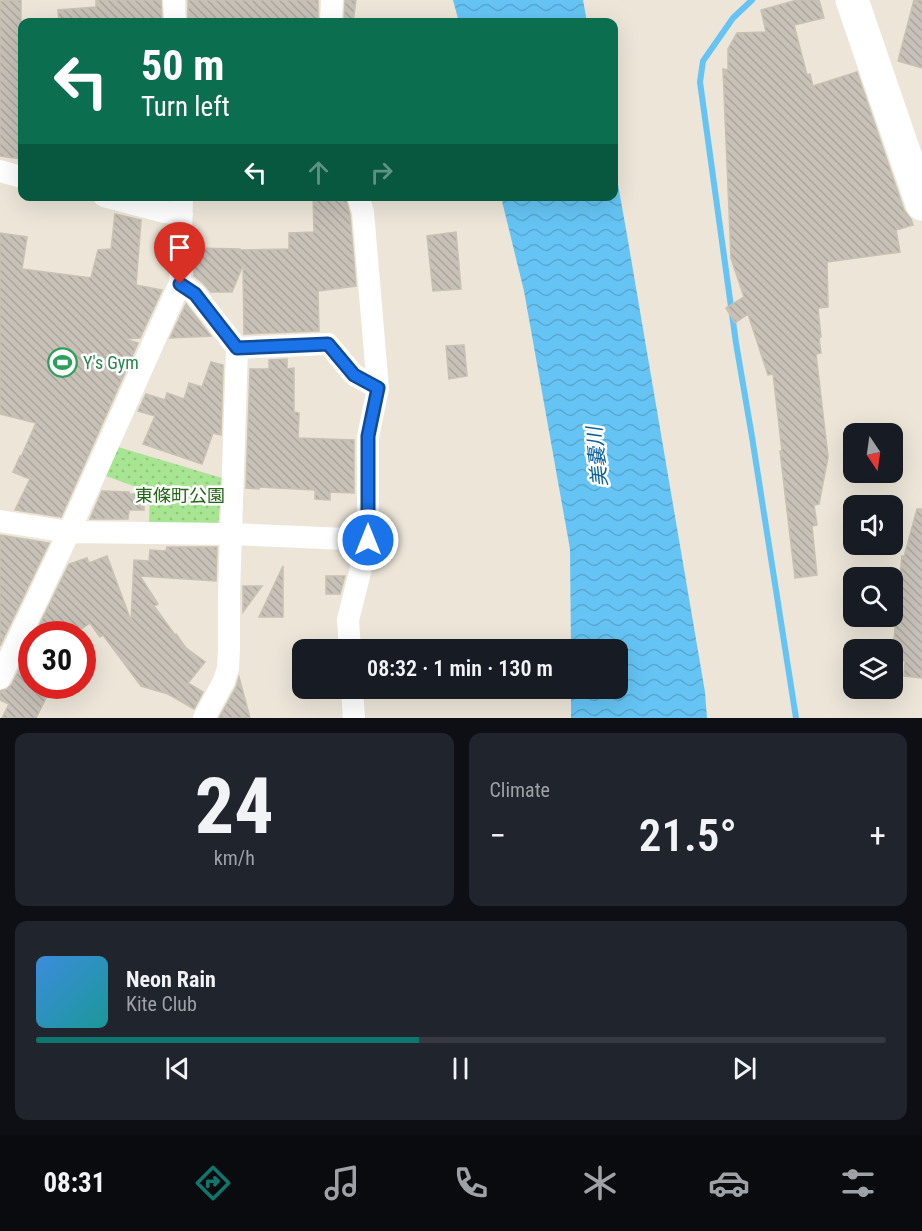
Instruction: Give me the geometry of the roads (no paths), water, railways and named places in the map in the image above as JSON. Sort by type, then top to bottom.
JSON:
[{"type":"street","points":[[174,0],[175,18]]},
{"type":"street","points":[[331,18],[332,0]]},
{"type":"street","points":[[852,0],[922,204]]},
{"type":"street","points":[[0,171],[18,176]]},
{"type":"street","points":[[0,678],[69,532],[180,284],[182,205],[165,212],[123,201]]},
{"type":"street","points":[[349,639],[348,620],[368,540],[368,436],[378,388],[363,212],[360,201]]},
{"type":"street","points":[[180,284],[195,294],[237,348],[229,594],[230,649],[224,681],[204,718]]},
{"type":"street","points":[[237,348],[328,344],[354,375],[378,388]]},
{"type":"street","points":[[0,521],[69,532],[232,534],[368,540]]},
{"type":"street","points":[[353,699],[354,718]]},
{"type":"water","points":[[453,0],[583,0],[586,18],[458,18]]},
{"type":"water","name":"美嚢川","points":[[618,184],[705,692],[707,718],[571,718],[571,699],[628,699],[628,639],[571,639],[570,549],[524,291],[502,201],[618,201]]},
{"type":"waterway","points":[[752,0],[733,18],[703,61],[700,82],[736,343],[796,718]]},
{"type":"place","name":"Y's Gym","points":[[62,363]]},
{"type":"park label","name":"東條町公園","points":[[180,496]]}]
